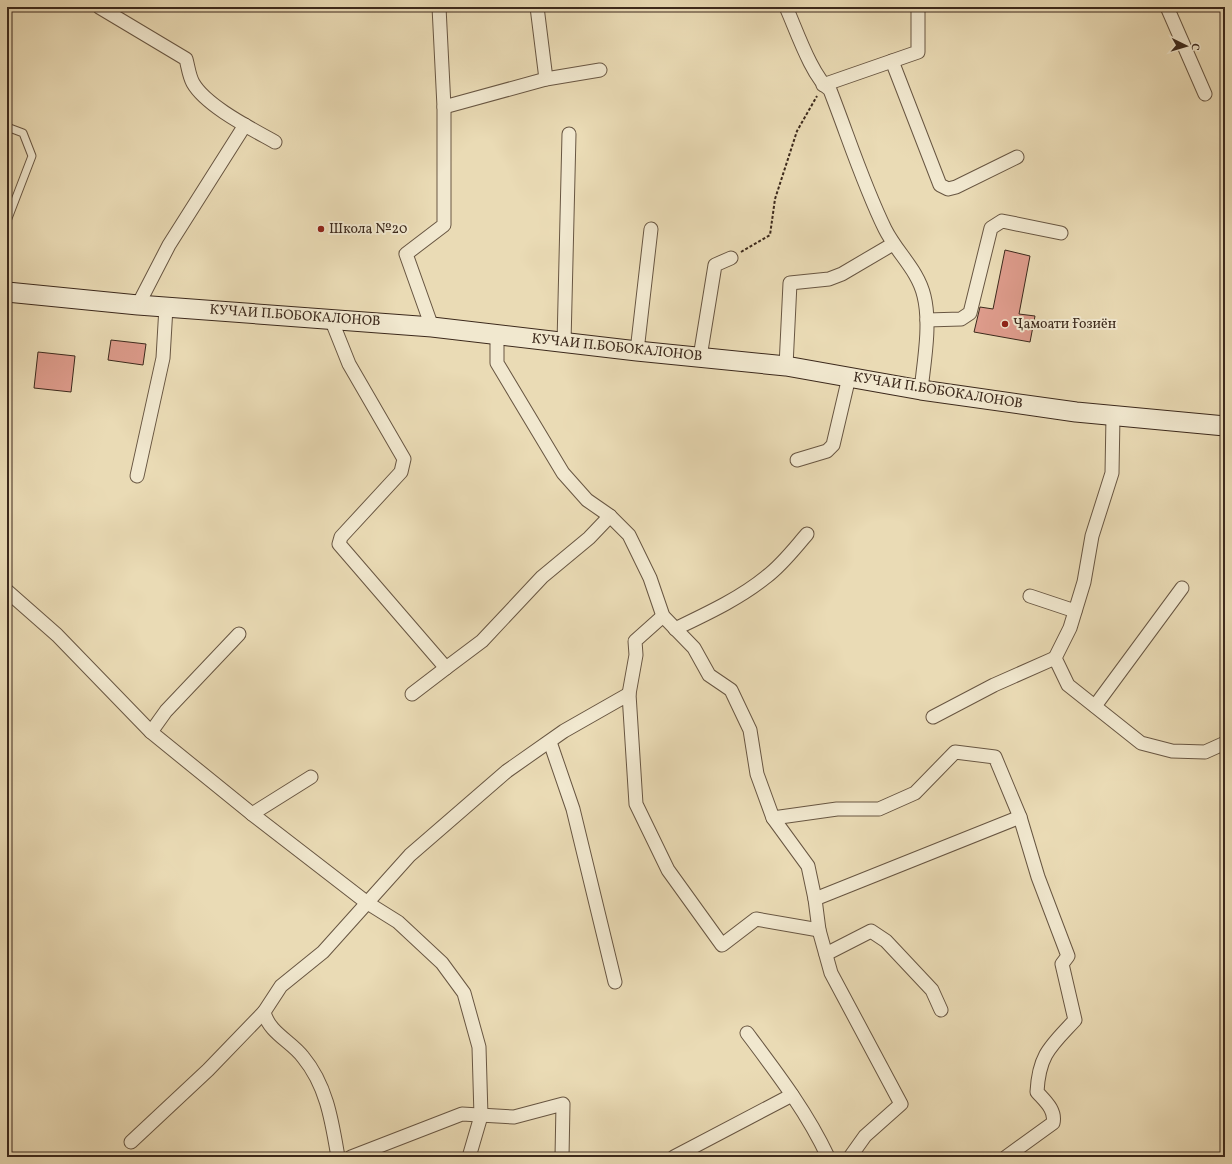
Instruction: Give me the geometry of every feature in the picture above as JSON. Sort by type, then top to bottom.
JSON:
[{"type":"main road","name":"КУЧАИ П.БОБОКАЛОНОВ","points":[[7,292],[138,305],[432,327],[564,343],[786,366],[921,390],[1113,416],[1225,426]]},
{"type":"street","points":[[99,7],[186,59],[193,83],[207,99],[245,125],[276,142]]},
{"type":"street","points":[[432,327],[406,254],[444,225],[444,108],[439,7]]},
{"type":"street","points":[[537,7],[546,79]]},
{"type":"street","points":[[786,7],[804,50],[823,85],[830,90],[879,215],[893,244],[912,267],[924,296],[926,320],[921,390]]},
{"type":"street","points":[[823,85],[918,52],[918,7]]},
{"type":"street","points":[[1167,7],[1205,94]]},
{"type":"street","points":[[892,61],[940,185],[948,189],[956,187],[1017,156]]},
{"type":"street","points":[[444,108],[546,79],[600,70]]},
{"type":"street","points":[[138,305],[169,245],[245,125]]},
{"type":"street","points":[[564,343],[569,134]]},
{"type":"street","points":[[926,320],[961,319],[970,313],[991,228],[1002,221],[1062,233]]},
{"type":"street","points":[[637,351],[651,229]]},
{"type":"street","points":[[786,366],[790,284],[829,279],[842,274],[893,244]]},
{"type":"street","points":[[700,357],[715,265],[732,258]]},
{"type":"street","points":[[137,476],[163,358],[166,307]]},
{"type":"street","points":[[331,319],[348,364],[404,459],[401,472],[341,537],[339,544],[446,668]]},
{"type":"street","points":[[497,335],[497,363],[562,473],[587,500],[610,516],[629,535],[650,578],[663,616],[694,648],[709,675],[731,690],[750,730],[756,774],[773,818],[808,866],[815,899],[818,930],[831,973],[901,1104],[865,1136],[850,1157]]},
{"type":"street","points":[[797,460],[827,451],[833,445],[848,377]]},
{"type":"street","points":[[933,717],[994,685],[1055,658],[1070,628],[1084,582],[1092,536],[1112,473],[1113,416]]},
{"type":"street","points":[[412,694],[482,641],[542,577],[589,538],[610,516]]},
{"type":"street","points":[[675,629],[724,605],[766,578],[788,558],[807,534]]},
{"type":"street","points":[[1094,706],[1182,588]]},
{"type":"street","points":[[7,591],[57,635],[151,732],[252,814],[366,902],[398,922],[442,963],[464,992],[479,1047],[481,1116],[469,1157]]},
{"type":"street","points":[[1030,596],[1075,611]]},
{"type":"street","points":[[663,616],[634,642],[636,655],[629,694],[636,804],[668,870],[722,945],[756,919],[818,930]]},
{"type":"street","points":[[151,732],[166,711],[239,634]]},
{"type":"street","points":[[1055,658],[1068,685],[1141,743],[1172,751],[1205,752],[1225,743]]},
{"type":"street","points":[[131,1142],[208,1070],[264,1012],[281,986],[324,952],[366,902],[410,854],[507,771],[550,742],[629,694]]},
{"type":"street","points":[[550,742],[573,810],[615,982]]},
{"type":"street","points":[[773,818],[837,809],[879,809],[915,792],[955,752],[995,757],[1020,817],[1038,877],[1068,956],[1062,964],[1075,1020],[1049,1048],[1038,1071],[1037,1092],[1051,1109],[1054,1117],[1053,1123],[1006,1157]]},
{"type":"street","points":[[252,814],[311,777]]},
{"type":"street","points":[[815,899],[1020,817]]},
{"type":"street","points":[[826,954],[871,931],[886,941],[932,990],[942,1010]]},
{"type":"street","points":[[264,1012],[266,1023],[303,1057],[325,1092],[338,1157]]},
{"type":"street","points":[[747,1033],[792,1095],[817,1134],[828,1157]]},
{"type":"street","points":[[674,1157],[792,1095]]},
{"type":"street","points":[[351,1157],[462,1114],[514,1117],[563,1104],[562,1157]]},
{"type":"lane","points":[[7,127],[24,133],[32,156],[7,221]]},
{"type":"path","points":[[732,258],[770,235],[775,199],[797,131],[823,85]]},
{"type":"building","points":[[1005,250],[1030,256],[1019,314],[1035,316],[1030,342],[974,332],[980,307],[993,309]]},
{"type":"building","points":[[111,340],[146,344],[143,365],[108,360]]},
{"type":"building","points":[[38,352],[75,356],[71,392],[34,388]]},
{"type":"place","name":"Школа №20","points":[[321,229]]},
{"type":"place","name":"Ҷамоати Ғозиён","points":[[1005,324]]}]
